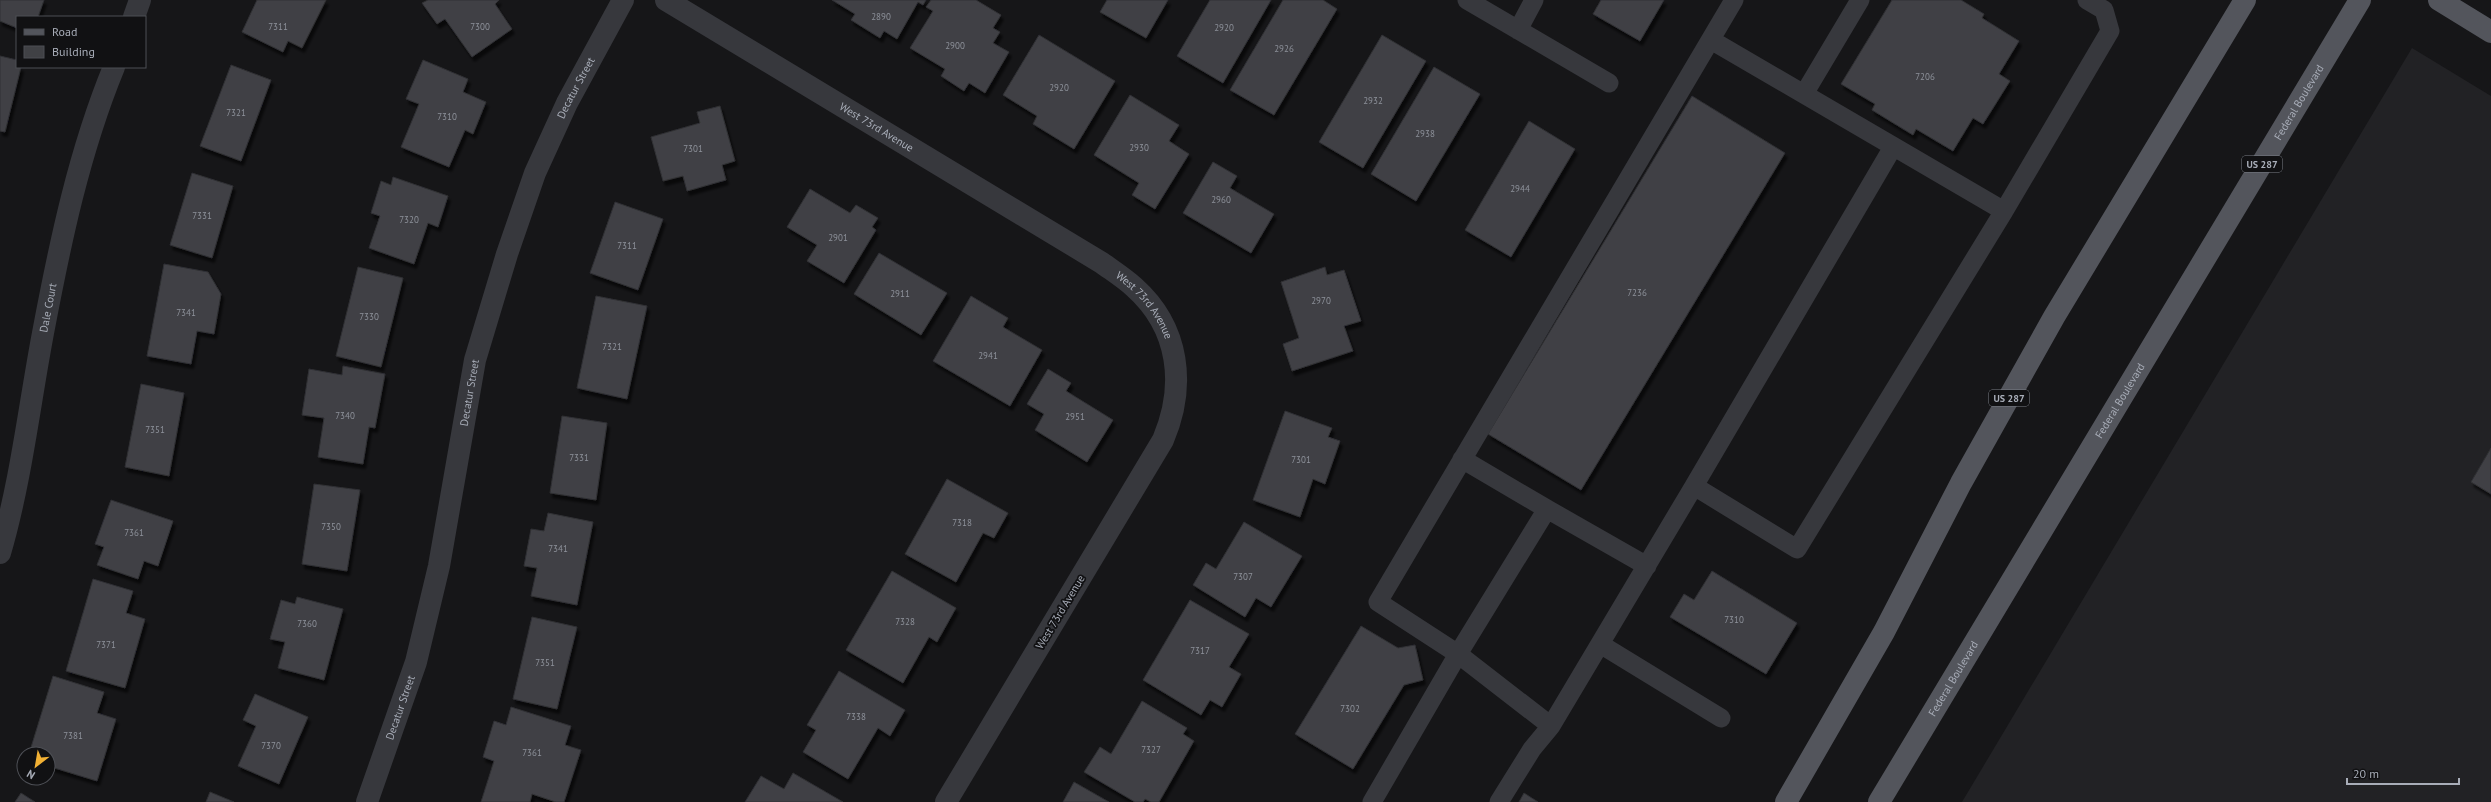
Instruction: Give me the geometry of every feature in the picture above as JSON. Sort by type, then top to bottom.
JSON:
[{"type":"main road","name":"US 287","points":[[1786,802],[1884,632],[1961,483],[2054,317],[2245,0]]},
{"type":"main road","name":"Federal Boulevard","points":[[1879,802],[2360,0]]},
{"type":"main road","points":[[2439,0],[2491,32]]},
{"type":"street","points":[[134,16],[140,0]]},
{"type":"street","name":"Decatur Street","points":[[367,802],[416,662],[439,566],[475,360],[507,254],[535,173],[564,110],[623,0]]},
{"type":"street","name":"West 73rd Avenue","points":[[666,0],[1102,263],[1135,287],[1160,318],[1170,338],[1176,359],[1178,380],[1171,420],[1163,440],[946,802]]},
{"type":"street","name":"Dale Court","points":[[0,554],[24,450],[43,334],[72,196],[102,97],[114,68]]},
{"type":"lane","points":[[1467,0],[1609,83]]},
{"type":"lane","points":[[1518,30],[1534,0]]},
{"type":"lane","points":[[1551,726],[1458,654],[1378,602],[1734,0]]},
{"type":"lane","points":[[1804,94],[1860,0]]},
{"type":"lane","points":[[1694,486],[1797,549],[2004,211],[2110,31],[2104,10],[2087,0]]},
{"type":"lane","points":[[1710,40],[2004,211]]},
{"type":"lane","points":[[1499,802],[1532,749],[1551,726],[1893,147]]},
{"type":"lane","points":[[1462,460],[1646,566]]},
{"type":"lane","points":[[1372,802],[1458,654],[1547,509]]},
{"type":"lane","points":[[1600,644],[1721,718]]},
{"type":"shaded area","points":[[2412,48],[2491,96],[2491,802],[1962,802]]},
{"type":"building","points":[[0,0],[44,0],[38,16],[16,16],[16,28],[0,21]]},
{"type":"building","points":[[257,0],[326,0],[302,48],[288,41],[283,52],[242,32]]},
{"type":"building","points":[[428,0],[499,0],[495,4],[512,29],[472,57],[445,19],[437,24],[422,3]]},
{"type":"building","points":[[832,0],[926,0],[923,5],[918,2],[897,39],[884,31],[880,38],[851,20],[855,14]]},
{"type":"building","points":[[931,0],[976,0],[1001,15],[993,28],[1000,32],[993,43],[1009,52],[985,93],[969,83],[964,91],[941,76],[945,69],[910,48],[933,11],[926,7]]},
{"type":"building","points":[[1107,0],[1168,0],[1146,38],[1100,12]]},
{"type":"building","points":[[1210,0],[1271,0],[1223,83],[1177,56]]},
{"type":"building","points":[[1283,0],[1323,0],[1337,9],[1274,115],[1230,90]]},
{"type":"building","points":[[1601,0],[1664,0],[1640,41],[1593,14]]},
{"type":"building","points":[[1892,0],[1961,0],[1984,14],[1982,18],[2019,41],[1999,74],[2010,81],[1983,124],[1973,118],[1953,151],[1916,129],[1913,135],[1872,110],[1875,104],[1841,84]]},
{"type":"building","points":[[1039,35],[1115,81],[1074,149],[1033,124],[1037,116],[1003,95]]},
{"type":"building","points":[[1382,35],[1426,61],[1363,168],[1319,142]]},
{"type":"building","points":[[0,56],[16,60],[16,68],[21,68],[5,132],[0,131]]},
{"type":"building","points":[[423,60],[468,79],[463,92],[486,102],[473,134],[465,130],[449,167],[401,147],[419,104],[406,99]]},
{"type":"building","points":[[231,65],[271,80],[241,161],[200,146]]},
{"type":"building","points":[[1434,67],[1480,94],[1416,201],[1371,174]]},
{"type":"building","points":[[1130,95],[1179,125],[1169,141],[1189,154],[1155,209],[1132,195],[1139,183],[1094,155]]},
{"type":"building","points":[[1692,96],[1785,153],[1581,490],[1488,434]]},
{"type":"building","points":[[720,106],[735,161],[722,165],[726,180],[687,191],[683,176],[663,181],[651,137],[700,123],[697,112]]},
{"type":"building","points":[[1529,121],[1575,149],[1511,257],[1465,230]]},
{"type":"building","points":[[1213,162],[1237,176],[1230,188],[1274,214],[1251,253],[1183,213]]},
{"type":"building","points":[[192,173],[233,186],[212,258],[170,245]]},
{"type":"building","points":[[393,177],[448,196],[438,227],[428,223],[414,264],[369,248],[380,216],[371,213],[381,181],[391,185]]},
{"type":"building","points":[[810,189],[850,213],[856,205],[878,218],[872,227],[876,230],[844,283],[807,261],[817,245],[787,227]]},
{"type":"building","points":[[615,202],[663,219],[638,290],[590,273]]},
{"type":"building","points":[[879,253],[947,293],[921,335],[854,294]]},
{"type":"building","points":[[164,264],[208,272],[221,294],[214,334],[197,331],[191,364],[147,356]]},
{"type":"building","points":[[358,267],[403,278],[381,367],[336,356]]},
{"type":"building","points":[[1325,267],[1327,275],[1344,270],[1361,321],[1344,326],[1353,351],[1292,371],[1283,344],[1299,338],[1281,282]]},
{"type":"building","points":[[596,296],[647,306],[627,399],[577,388]]},
{"type":"building","points":[[971,296],[1008,318],[1003,327],[1042,350],[1010,406],[933,361]]},
{"type":"building","points":[[343,366],[385,374],[375,428],[369,427],[363,464],[318,457],[324,418],[302,415],[309,369],[342,375]]},
{"type":"building","points":[[1048,369],[1071,383],[1066,391],[1113,420],[1087,462],[1035,430],[1044,414],[1027,404]]},
{"type":"building","points":[[141,384],[184,393],[169,476],[125,467]]},
{"type":"building","points":[[1285,411],[1332,428],[1328,437],[1340,441],[1325,484],[1313,479],[1300,517],[1253,500]]},
{"type":"building","points":[[562,416],[607,423],[596,500],[550,493]]},
{"type":"building","points":[[2491,448],[2491,494],[2471,482]]},
{"type":"building","points":[[947,479],[1008,513],[994,538],[983,533],[956,582],[905,554]]},
{"type":"building","points":[[314,484],[360,490],[347,571],[302,564]]},
{"type":"building","points":[[111,500],[173,521],[158,566],[144,561],[138,579],[97,565],[104,547],[95,544]]},
{"type":"building","points":[[548,513],[593,522],[577,605],[531,596],[537,568],[524,566],[531,529],[544,531]]},
{"type":"building","points":[[1244,522],[1302,556],[1271,607],[1256,598],[1245,617],[1193,585],[1206,563],[1216,569]]},
{"type":"building","points":[[892,571],[956,608],[937,642],[929,637],[903,683],[846,650]]},
{"type":"building","points":[[1712,571],[1797,623],[1766,674],[1670,617],[1684,594],[1694,600]]},
{"type":"building","points":[[93,579],[133,591],[126,613],[145,619],[125,688],[66,671]]},
{"type":"building","points":[[297,597],[343,609],[324,680],[278,668],[285,642],[270,639],[281,600],[295,604]]},
{"type":"building","points":[[1190,600],[1249,634],[1229,667],[1241,674],[1222,707],[1210,700],[1201,715],[1143,680]]},
{"type":"building","points":[[532,617],[577,627],[557,709],[513,699]]},
{"type":"building","points":[[1361,626],[1398,648],[1415,645],[1423,680],[1404,685],[1353,769],[1295,734]]},
{"type":"building","points":[[839,671],[905,710],[890,736],[878,728],[848,779],[803,752],[816,730],[807,725]]},
{"type":"building","points":[[53,676],[104,692],[97,713],[116,719],[97,781],[56,768],[56,746],[31,746]]},
{"type":"building","points":[[255,694],[308,717],[279,784],[238,766],[256,726],[243,720]]},
{"type":"building","points":[[1142,701],[1187,728],[1183,734],[1194,741],[1159,802],[1151,802],[1145,799],[1143,802],[1135,802],[1084,772],[1100,747],[1111,754]]},
{"type":"building","points":[[511,707],[571,726],[565,745],[581,750],[564,802],[556,802],[532,794],[530,802],[481,802],[494,761],[483,757],[494,721],[506,725]]},
{"type":"building","points":[[793,773],[843,802],[745,802],[761,776],[784,789]]},
{"type":"building","points":[[1074,782],[1109,802],[1063,802]]},
{"type":"building","points":[[210,792],[234,802],[206,802]]},
{"type":"building","points":[[21,793],[35,802],[15,802]]},
{"type":"building","points":[[1524,793],[1538,802],[1519,802]]}]
